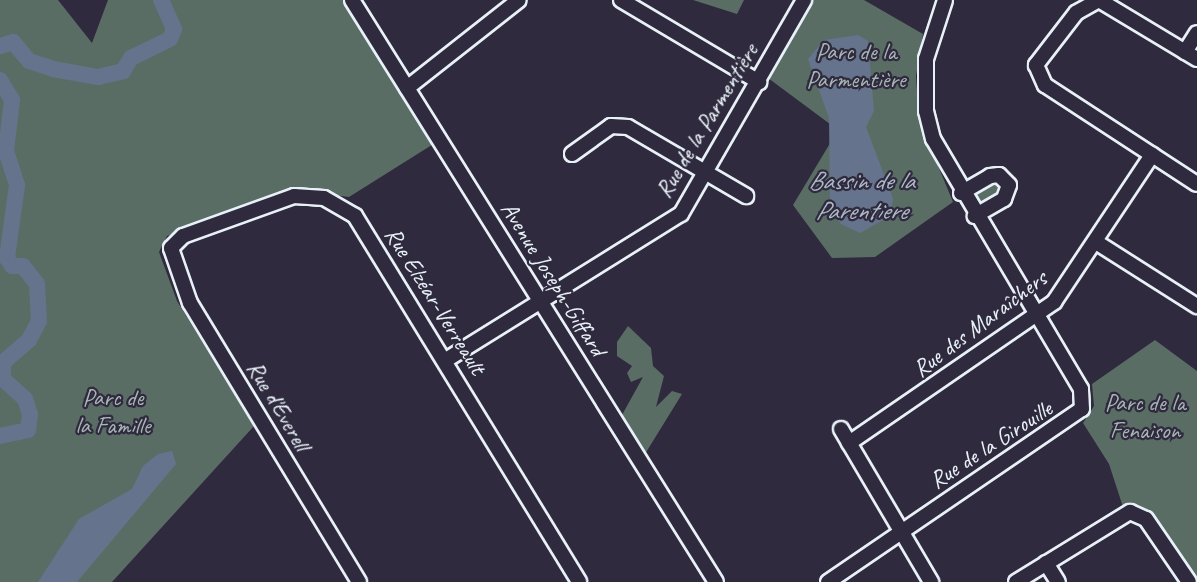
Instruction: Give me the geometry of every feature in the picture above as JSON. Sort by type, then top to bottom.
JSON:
[{"type":"street","name":"Avenue Joseph-Giffard","points":[[352,0],[716,582]]},
{"type":"street","points":[[406,88],[519,0]]},
{"type":"street","points":[[621,0],[759,82]]},
{"type":"street","name":"Rue de la Parmentière","points":[[447,360],[681,214],[759,82],[804,0]]},
{"type":"street","name":"Rue de la Girouille","points":[[828,582],[899,530],[1082,409],[1081,389],[961,193],[933,140],[926,111],[926,59],[945,0]]},
{"type":"street","points":[[1197,33],[1191,55],[1099,0],[1076,13],[1036,65],[1045,85],[1197,184]]},
{"type":"street","points":[[572,154],[619,126],[746,196]]},
{"type":"street","name":"Rue des Maraîchers","points":[[849,443],[1036,315],[1066,288],[1152,155]]},
{"type":"street","points":[[961,193],[990,177],[999,175],[1009,185],[1004,199],[975,216]]},
{"type":"street","name":"Rue Elzéar-Verreault","points":[[171,248],[183,236],[294,196],[330,201],[354,216],[447,360],[579,582]]},
{"type":"street","points":[[1096,242],[1197,306]]},
{"type":"street","name":"Rue d'Everell","points":[[171,248],[190,303],[356,578]]},
{"type":"street","points":[[841,429],[932,582]]},
{"type":"street","points":[[1016,582],[1130,512],[1146,519],[1189,582]]},
{"type":"street","points":[[1046,563],[1058,582]]},
{"type":"street","points":[[342,582],[356,578]]},
{"type":"green space","name":"Parc de la Famille","points":[[0,0],[58,0],[92,43],[108,0],[345,0],[435,143],[349,197],[295,190],[167,236],[159,252],[177,301],[254,426],[112,582],[0,582]]},
{"type":"green space","points":[[693,0],[744,0],[737,14]]},
{"type":"green space","name":"Parc de la Parmentière","points":[[813,0],[864,0],[923,34],[916,76],[919,120],[953,202],[875,257],[832,258],[793,205],[838,130],[768,78]]},
{"type":"green space","points":[[993,182],[1001,192],[978,204],[974,195]]},
{"type":"green space","points":[[628,326],[651,348],[653,366],[664,376],[656,407],[672,391],[682,394],[645,454],[622,415],[643,377],[631,382],[627,373],[632,366],[617,356],[617,342]]},
{"type":"green space","name":"Parc de la Fenaison","points":[[1155,340],[1197,371],[1197,582],[1133,508],[1123,507],[1109,464],[1083,423],[1094,406],[1092,384]]},
{"type":"water","name":"Bassin de la Parentiere","points":[[858,35],[868,41],[874,111],[866,127],[893,199],[890,216],[860,233],[841,224],[830,202],[829,118],[808,59],[824,40]]},
{"type":"water","points":[[172,451],[176,464],[77,582],[38,582],[79,519],[132,489],[143,466],[158,454]]},
{"type":"waterway","points":[[0,46],[13,42],[29,61],[53,69],[98,77],[123,71],[131,58],[170,39],[174,29],[161,0]]},
{"type":"waterway","points":[[0,80],[12,100],[6,151],[17,185],[7,258],[12,266],[23,266],[37,284],[39,321],[29,340],[3,363],[3,379],[25,399],[30,414],[28,430],[0,436]]}]
